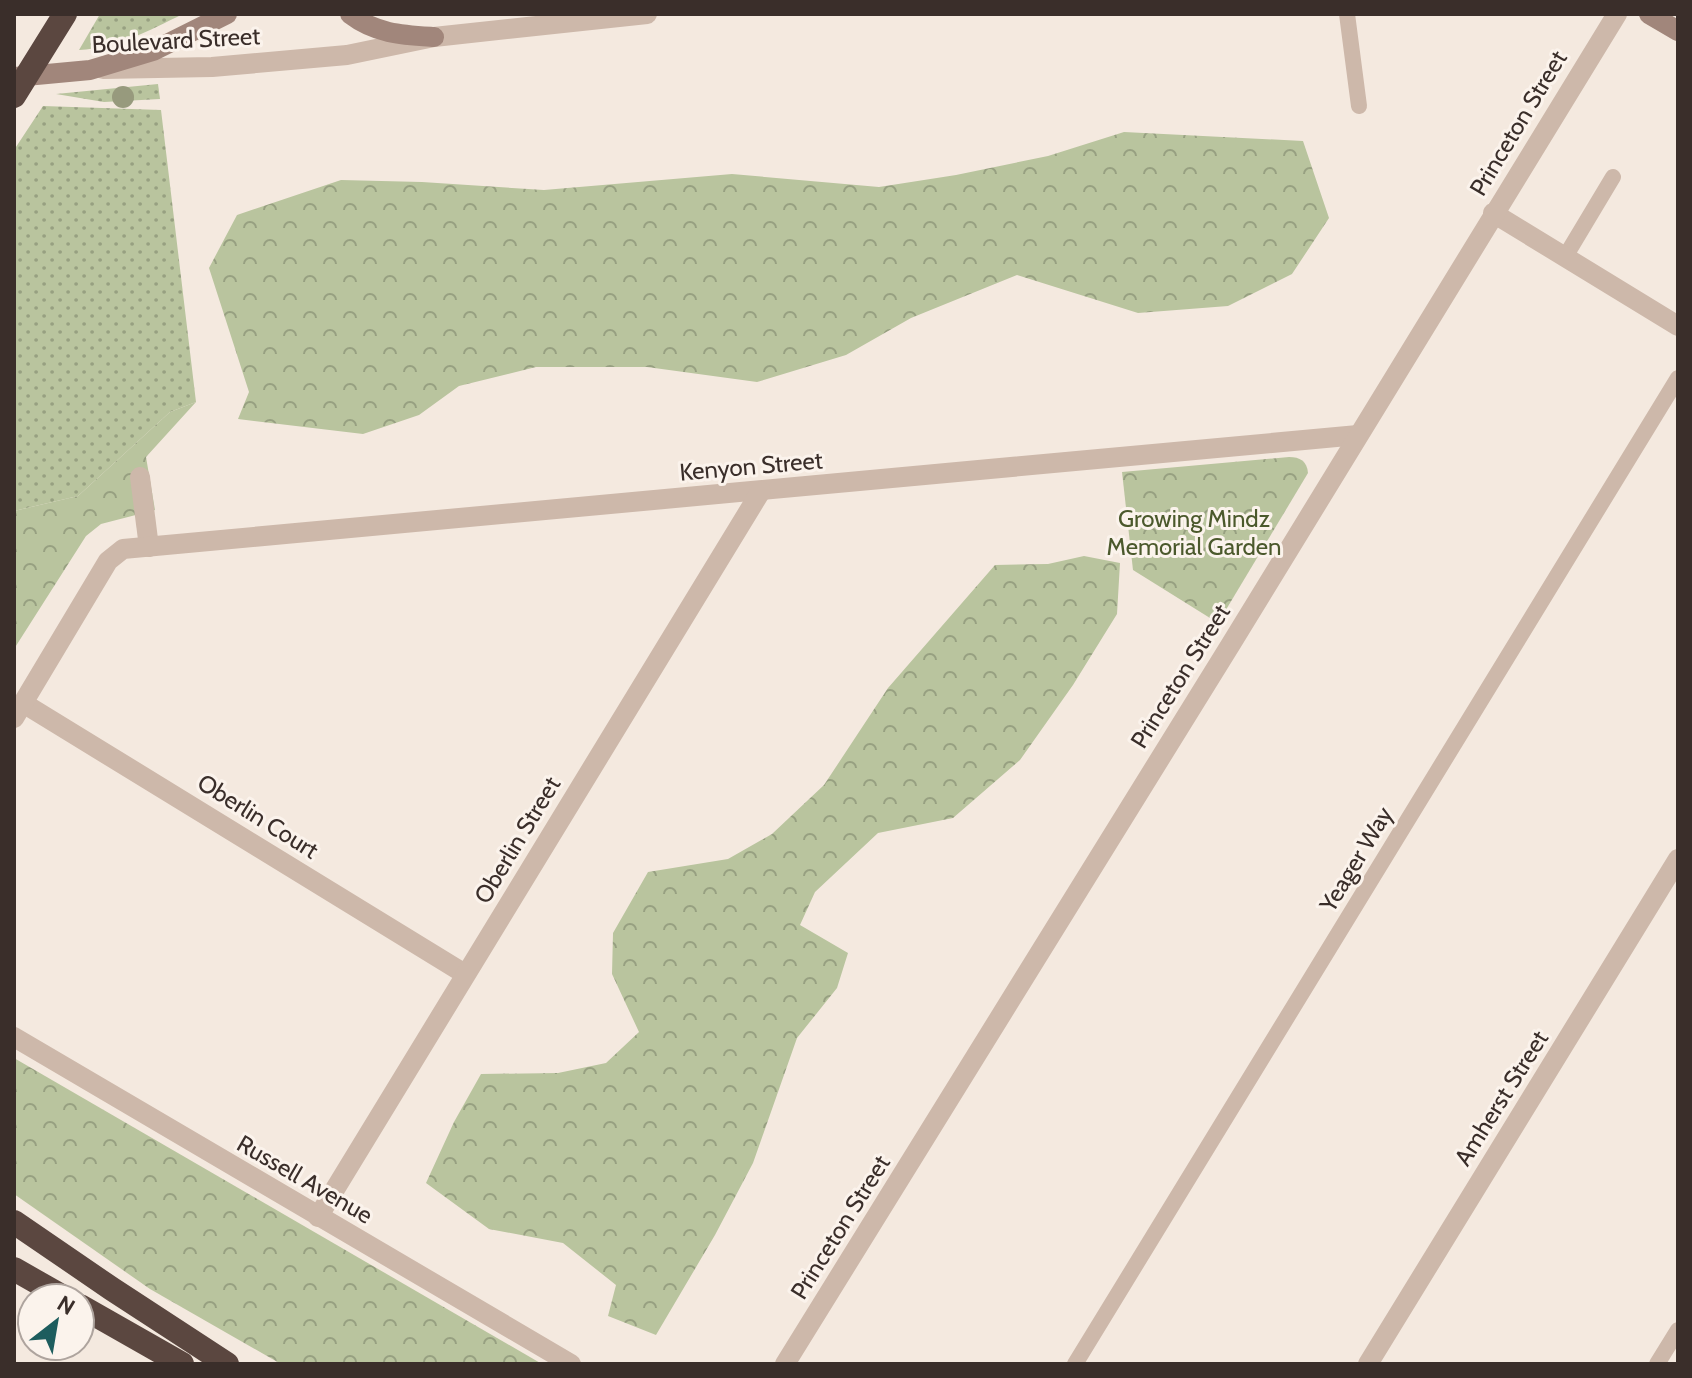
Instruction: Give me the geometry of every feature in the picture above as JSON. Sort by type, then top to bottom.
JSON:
[{"type":"highway","points":[[14,96],[65,14]]},
{"type":"highway","points":[[14,1222],[227,1364]]},
{"type":"highway","points":[[14,1269],[37,1282]]},
{"type":"highway","points":[[96,1315],[182,1364]]},
{"type":"main road","points":[[90,70],[153,51],[227,14]]},
{"type":"main road","name":"Boulevard Street","points":[[350,14],[377,30],[397,35],[434,37]]},
{"type":"main road","points":[[1649,14],[1678,31]]},
{"type":"main road","name":"Boulevard Street","points":[[14,77],[90,70]]},
{"type":"street","name":"Boulevard Street","points":[[90,70],[212,67],[347,55],[434,37],[647,14]]},
{"type":"street","name":"Princeton Street","points":[[785,1364],[1617,14]]},
{"type":"street","points":[[1493,213],[1678,326]]},
{"type":"street","name":"Kenyon Street","points":[[18,710],[108,561],[123,549],[1358,435]]},
{"type":"street","points":[[140,477],[149,547]]},
{"type":"street","name":"Oberlin Street","points":[[318,1217],[761,491]]},
{"type":"street","name":"Oberlin Court","points":[[18,710],[465,974]]},
{"type":"street","name":"Amherst Street","points":[[1368,1364],[1678,859]]},
{"type":"street","name":"Russell Avenue","points":[[14,1037],[571,1364]]},
{"type":"lane","points":[[1347,14],[1359,106]]},
{"type":"lane","points":[[1565,257],[1613,177]]},
{"type":"lane","name":"Yeager Way","points":[[1075,1364],[1678,378]]},
{"type":"lane","points":[[1657,1364],[1678,1330]]},
{"type":"green space","points":[[100,14],[183,14],[120,42],[79,50]]},
{"type":"green space","points":[[158,84],[160,99],[104,102],[56,94]]},
{"type":"green space","points":[[43,106],[161,110],[196,402],[170,412],[78,496],[14,511],[14,150]]},
{"type":"green space","points":[[1124,132],[1303,141],[1329,218],[1292,274],[1228,306],[1138,313],[1017,275],[911,318],[846,355],[757,382],[647,367],[536,367],[459,386],[419,415],[363,434],[238,419],[249,392],[209,268],[237,215],[341,180],[544,190],[732,174],[879,187],[1048,156]]},
{"type":"green space","points":[[196,402],[146,457],[155,510],[101,524],[86,536],[14,649],[14,511],[78,496],[170,412]]},
{"type":"green space","name":"Growing Mindz Memorial Garden","points":[[1289,457],[1302,460],[1308,473],[1218,623],[1133,570],[1122,472]]},
{"type":"green space","points":[[1084,556],[1120,563],[1117,614],[1073,685],[1020,760],[953,818],[878,833],[815,892],[800,925],[848,953],[837,988],[797,1038],[753,1163],[656,1335],[608,1316],[616,1285],[563,1243],[489,1229],[426,1183],[454,1122],[481,1074],[558,1073],[606,1063],[639,1032],[612,974],[613,933],[648,872],[728,859],[772,834],[824,785],[888,688],[995,565],[1048,564]]},
{"type":"green space","points":[[14,1058],[542,1364],[281,1364],[150,1289],[14,1194]]}]
